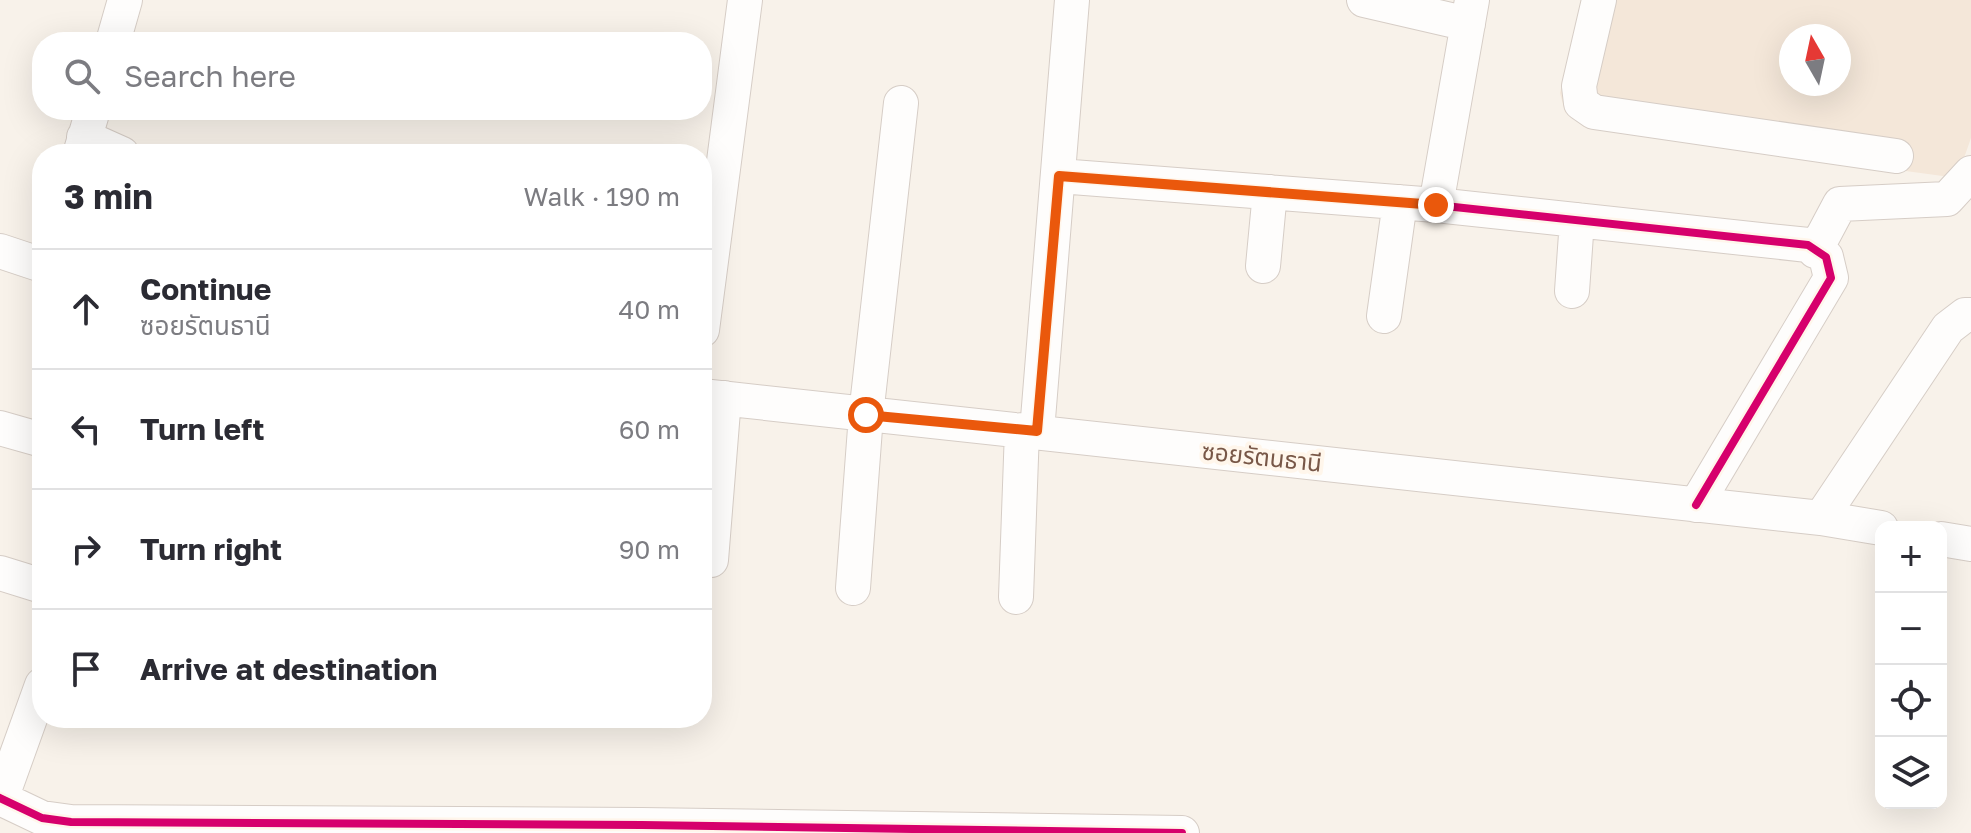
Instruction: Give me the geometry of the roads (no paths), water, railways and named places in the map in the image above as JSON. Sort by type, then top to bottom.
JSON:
[{"type":"street","points":[[116,32],[125,0]]},
{"type":"street","points":[[712,253],[745,0]]},
{"type":"street","points":[[1016,597],[1030,430],[1059,176],[1072,0]]},
{"type":"street","points":[[1364,0],[1470,12],[1436,205]]},
{"type":"street","points":[[1599,0],[1579,86],[1581,103],[1594,112],[1896,156]]},
{"type":"street","points":[[853,588],[866,415],[901,103]]},
{"type":"street","points":[[86,134],[104,144]]},
{"type":"street","points":[[1815,251],[1840,204],[1947,199],[1971,173]]},
{"type":"street","points":[[1059,176],[1436,205],[1808,245],[1826,257],[1831,278],[1696,505]]},
{"type":"street","points":[[1263,266],[1270,192]]},
{"type":"street","points":[[1384,316],[1400,202]]},
{"type":"street","points":[[1572,291],[1577,220]]},
{"type":"street","points":[[0,251],[32,262]]},
{"type":"street","points":[[1821,518],[1948,328],[1965,315],[1971,315]]},
{"type":"street","points":[[712,478],[713,397]]},
{"type":"street","name":"ซอยรัตนธานี","points":[[713,397],[1821,518],[1875,527]]},
{"type":"street","points":[[0,428],[32,437]]},
{"type":"street","points":[[1947,540],[1971,544]]},
{"type":"street","points":[[0,573],[32,583]]},
{"type":"street","points":[[32,713],[1,798],[42,818],[71,822],[218,828],[626,825],[1182,833]]}]
